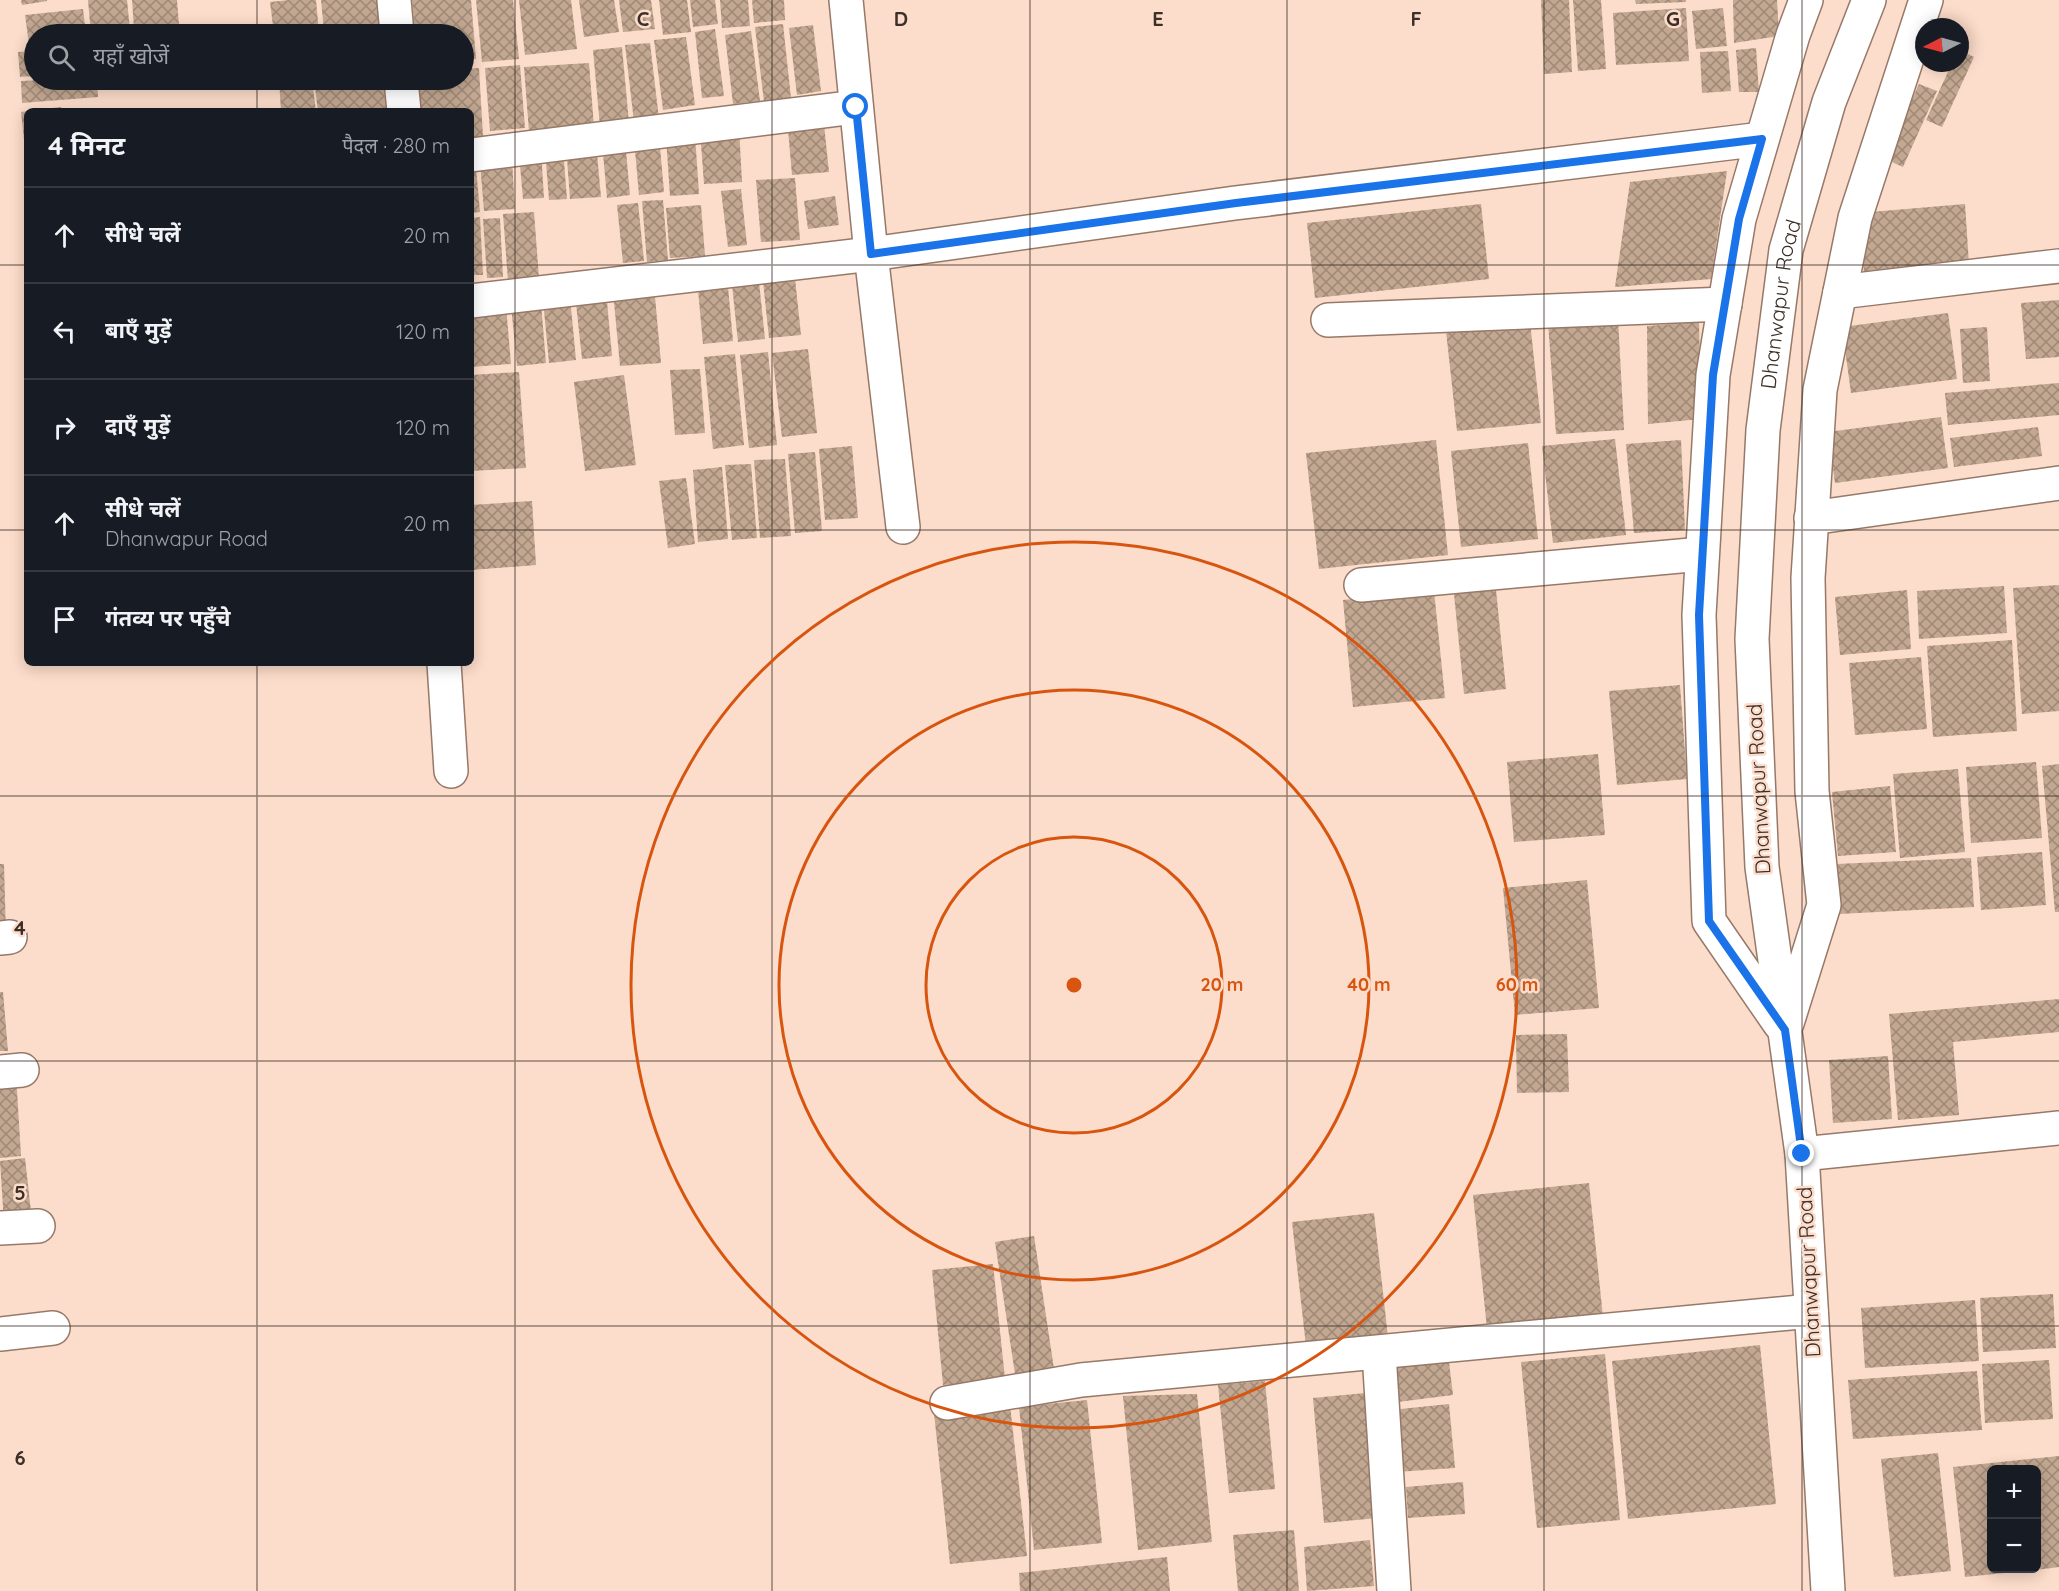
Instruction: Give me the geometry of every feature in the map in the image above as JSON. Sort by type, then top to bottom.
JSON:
[{"type":"street","points":[[394,0],[396,24]]},
{"type":"street","points":[[846,0],[871,254],[903,527]]},
{"type":"street","points":[[1785,1030],[1709,921],[1699,615],[1713,375],[1739,219],[1792,35],[1806,0]]},
{"type":"street","name":"Dhanwapur Road","points":[[1828,1591],[1802,1154],[1762,867],[1752,639],[1763,430],[1786,250],[1829,102],[1869,0]]},
{"type":"street","points":[[1785,1030],[1824,905],[1812,791],[1808,578],[1820,390],[1855,218],[1926,0]]},
{"type":"street","points":[[402,90],[404,108]]},
{"type":"street","points":[[474,155],[856,107]]},
{"type":"street","points":[[474,301],[871,254],[1236,203],[1762,139]]},
{"type":"street","points":[[1840,292],[2059,266]]},
{"type":"street","points":[[1328,320],[1725,304]]},
{"type":"street","points":[[1811,518],[2059,483]]},
{"type":"street","points":[[1361,585],[1702,554]]},
{"type":"street","points":[[444,666],[451,771]]},
{"type":"street","points":[[1802,1154],[2059,1128]]},
{"type":"street","points":[[0,1228],[38,1226]]},
{"type":"street","points":[[947,1403],[1081,1380],[1811,1311]]},
{"type":"street","points":[[0,1334],[53,1328]]},
{"type":"street","points":[[1378,1353],[1394,1591]]},
{"type":"building","points":[[21,0],[47,0],[47,1],[22,5]]},
{"type":"building","points":[[88,0],[127,0],[129,24],[90,24]]},
{"type":"building","points":[[132,0],[177,0],[179,24],[134,24]]},
{"type":"building","points":[[316,0],[318,24],[273,24],[270,2]]},
{"type":"building","points":[[321,0],[382,0],[384,24],[323,24]]},
{"type":"building","points":[[412,0],[471,0],[473,24],[414,24]]},
{"type":"building","points":[[476,0],[513,0],[519,59],[482,62]]},
{"type":"building","points":[[519,0],[571,0],[577,49],[525,55]]},
{"type":"building","points":[[579,0],[614,0],[619,32],[584,37]]},
{"type":"building","points":[[619,0],[651,0],[655,29],[623,32]]},
{"type":"building","points":[[659,0],[687,0],[691,32],[663,35]]},
{"type":"building","points":[[690,0],[715,0],[718,24],[693,27]]},
{"type":"building","points":[[720,0],[748,0],[750,26],[722,28]]},
{"type":"building","points":[[752,0],[784,0],[785,20],[754,23]]},
{"type":"building","points":[[1541,0],[1569,0],[1572,72],[1544,74]]},
{"type":"building","points":[[1573,0],[1601,0],[1606,69],[1578,71]]},
{"type":"building","points":[[1635,0],[1686,0],[1686,2],[1636,4]]},
{"type":"building","points":[[1733,0],[1777,0],[1779,36],[1734,43]]},
{"type":"building","points":[[1686,8],[1689,61],[1616,65],[1613,13]]},
{"type":"building","points":[[1723,8],[1727,46],[1696,49],[1692,11]]},
{"type":"building","points":[[83,9],[85,24],[26,24],[25,15]]},
{"type":"building","points":[[783,24],[791,98],[764,102],[755,27]]},
{"type":"building","points":[[813,25],[821,91],[797,95],[789,28]]},
{"type":"building","points":[[715,29],[724,96],[702,98],[695,32]]},
{"type":"building","points":[[751,31],[760,101],[733,104],[725,35]]},
{"type":"building","points":[[474,35],[476,59],[474,59]]},
{"type":"building","points":[[686,37],[695,105],[663,110],[654,40]]},
{"type":"building","points":[[650,43],[659,119],[634,122],[625,45]]},
{"type":"building","points":[[622,47],[629,123],[600,126],[593,50]]},
{"type":"building","points":[[1756,48],[1759,92],[1739,92],[1736,50]]},
{"type":"building","points":[[1728,51],[1731,91],[1702,93],[1700,52]]},
{"type":"building","points":[[18,52],[24,52],[24,77],[20,77]]},
{"type":"building","points":[[1969,54],[1974,57],[1969,68]]},
{"type":"building","points":[[589,63],[594,127],[529,132],[524,67]]},
{"type":"building","points":[[520,65],[525,128],[490,131],[485,68]]},
{"type":"building","points":[[474,68],[479,68],[483,137],[474,138],[474,108],[418,108],[417,90],[474,90]]},
{"type":"building","points":[[1948,72],[1967,72],[1942,127],[1926,120]]},
{"type":"building","points":[[21,81],[24,81],[24,90],[98,90],[98,97],[22,103]]},
{"type":"building","points":[[1919,84],[1937,91],[1903,167],[1885,159]]},
{"type":"building","points":[[280,90],[313,90],[316,108],[281,108]]},
{"type":"building","points":[[315,90],[384,90],[386,108],[318,108]]},
{"type":"building","points":[[21,112],[24,112],[24,140]]},
{"type":"building","points":[[823,115],[829,172],[792,175],[787,118]]},
{"type":"building","points":[[739,128],[742,182],[704,184],[700,131]]},
{"type":"building","points":[[695,135],[699,194],[670,196],[666,137]]},
{"type":"building","points":[[659,136],[664,192],[639,195],[634,139]]},
{"type":"building","points":[[625,140],[630,195],[607,198],[602,142]]},
{"type":"building","points":[[596,143],[601,197],[570,199],[566,145]]},
{"type":"building","points":[[563,149],[567,199],[549,200],[545,150]]},
{"type":"building","points":[[541,151],[544,198],[523,199],[519,154]]},
{"type":"building","points":[[512,160],[515,209],[484,211],[480,162]]},
{"type":"building","points":[[474,168],[476,168],[480,212],[474,213]]},
{"type":"building","points":[[1727,171],[1711,279],[1615,287],[1630,182]]},
{"type":"building","points":[[795,178],[800,240],[761,242],[756,180]]},
{"type":"building","points":[[741,189],[747,245],[728,247],[721,191]]},
{"type":"building","points":[[835,196],[839,225],[808,229],[804,201]]},
{"type":"building","points":[[663,200],[668,260],[647,262],[642,201]]},
{"type":"building","points":[[638,203],[644,261],[623,263],[617,205]]},
{"type":"building","points":[[1481,204],[1489,279],[1315,298],[1307,223]]},
{"type":"building","points":[[1965,204],[1969,264],[1864,273],[1859,213]]},
{"type":"building","points":[[701,205],[705,256],[670,258],[666,208]]},
{"type":"building","points":[[534,212],[539,278],[508,281],[503,214]]},
{"type":"building","points":[[480,217],[483,275],[474,275],[474,218]]},
{"type":"building","points":[[500,218],[503,277],[487,278],[483,219]]},
{"type":"building","points":[[794,269],[801,335],[769,338],[762,272]]},
{"type":"building","points":[[758,272],[765,339],[738,342],[731,275]]},
{"type":"building","points":[[727,276],[733,341],[703,344],[697,279]]},
{"type":"building","points":[[654,286],[661,363],[620,366],[613,291]]},
{"type":"building","points":[[606,291],[612,356],[582,359],[575,294]]},
{"type":"building","points":[[570,297],[576,360],[549,363],[543,300]]},
{"type":"building","points":[[2059,300],[2059,357],[2026,359],[2021,303]]},
{"type":"building","points":[[541,303],[546,363],[517,366],[511,306]]},
{"type":"building","points":[[506,306],[511,364],[474,367],[474,309]]},
{"type":"building","points":[[1948,313],[1957,379],[1851,393],[1842,327]]},
{"type":"building","points":[[1618,318],[1624,430],[1556,434],[1548,322]]},
{"type":"building","points":[[1530,322],[1541,423],[1457,431],[1446,331]]},
{"type":"building","points":[[1699,322],[1701,419],[1648,424],[1647,326]]},
{"type":"building","points":[[1987,327],[1990,381],[1963,383],[1960,329]]},
{"type":"building","points":[[808,349],[817,433],[782,437],[772,353]]},
{"type":"building","points":[[768,352],[777,445],[749,448],[740,355]]},
{"type":"building","points":[[735,354],[744,445],[713,449],[704,357]]},
{"type":"building","points":[[700,369],[705,433],[675,435],[670,370]]},
{"type":"building","points":[[519,372],[526,468],[474,471],[474,375]]},
{"type":"building","points":[[624,375],[636,465],[585,471],[574,382]]},
{"type":"building","points":[[2059,383],[2059,415],[1948,425],[1945,393]]},
{"type":"building","points":[[1941,417],[1948,468],[1835,483],[1828,432]]},
{"type":"building","points":[[2038,427],[2042,456],[1954,467],[1950,438]]},
{"type":"building","points":[[1615,439],[1626,535],[1553,543],[1542,446]]},
{"type":"building","points":[[1436,440],[1448,555],[1319,569],[1306,453]]},
{"type":"building","points":[[1681,440],[1685,530],[1634,533],[1626,444]]},
{"type":"building","points":[[1528,443],[1538,539],[1461,547],[1451,451]]},
{"type":"building","points":[[852,446],[858,518],[825,520],[819,449]]},
{"type":"building","points":[[815,452],[822,531],[795,533],[788,454]]},
{"type":"building","points":[[785,459],[791,536],[760,538],[754,460]]},
{"type":"building","points":[[751,464],[757,538],[732,540],[725,465]]},
{"type":"building","points":[[722,467],[728,539],[698,542],[693,470]]},
{"type":"building","points":[[686,478],[695,544],[668,548],[659,481]]},
{"type":"building","points":[[532,501],[536,565],[474,570],[474,505]]},
{"type":"building","points":[[1495,580],[1506,689],[1464,694],[1453,584]]},
{"type":"building","points":[[2059,585],[2059,711],[2022,714],[2013,588]]},
{"type":"building","points":[[2004,586],[2007,633],[1919,639],[1917,591]]},
{"type":"building","points":[[1907,590],[1911,649],[1840,655],[1835,597]]},
{"type":"building","points":[[1434,591],[1445,698],[1353,707],[1343,600]]},
{"type":"building","points":[[2012,640],[2017,731],[1933,737],[1927,646]]},
{"type":"building","points":[[1921,657],[1927,729],[1855,735],[1849,663]]},
{"type":"building","points":[[1680,685],[1687,779],[1617,785],[1609,691]]},
{"type":"building","points":[[1598,754],[1605,835],[1514,842],[1507,762]]},
{"type":"building","points":[[2036,762],[2042,838],[1971,843],[1966,767]]},
{"type":"building","points":[[2059,764],[2059,912],[2055,912],[2042,766]]},
{"type":"building","points":[[1958,769],[1965,852],[1900,858],[1893,774]]},
{"type":"building","points":[[1890,786],[1896,852],[1838,856],[1832,792]]},
{"type":"building","points":[[2042,852],[2046,905],[1981,910],[1977,857]]},
{"type":"building","points":[[1971,858],[1974,907],[1839,914],[1836,864]]},
{"type":"building","points":[[0,864],[4,864],[6,935],[0,935]]},
{"type":"building","points":[[1587,880],[1599,1008],[1515,1015],[1503,888]]},
{"type":"building","points":[[0,992],[3,992],[8,1051],[0,1051]]},
{"type":"building","points":[[2059,999],[2059,1032],[1953,1042],[1959,1115],[1898,1120],[1889,1014]]},
{"type":"building","points":[[1567,1034],[1569,1092],[1517,1093],[1516,1035]]},
{"type":"building","points":[[1888,1056],[1892,1119],[1833,1123],[1829,1060]]},
{"type":"building","points":[[16,1074],[21,1156],[0,1158],[0,1075]]},
{"type":"building","points":[[25,1158],[32,1221],[4,1223],[0,1161]]},
{"type":"building","points":[[1589,1183],[1603,1317],[1487,1328],[1473,1195]]},
{"type":"building","points":[[1374,1213],[1388,1337],[1306,1346],[1292,1222]]},
{"type":"building","points":[[1034,1236],[1054,1369],[1015,1374],[995,1242]]},
{"type":"building","points":[[993,1264],[1005,1379],[943,1385],[932,1270]]},
{"type":"building","points":[[2053,1294],[2056,1348],[1983,1352],[1980,1298]]},
{"type":"building","points":[[1975,1300],[1979,1361],[1865,1368],[1861,1308]]},
{"type":"building","points":[[1760,1345],[1776,1504],[1628,1519],[1612,1361]]},
{"type":"building","points":[[1448,1354],[1453,1395],[1390,1403],[1385,1362]]},
{"type":"building","points":[[1605,1354],[1620,1520],[1537,1528],[1521,1362]]},
{"type":"building","points":[[2049,1360],[2053,1419],[1985,1423],[1982,1364]]},
{"type":"building","points":[[1977,1371],[1982,1430],[1853,1439],[1848,1380]]},
{"type":"building","points":[[1265,1381],[1275,1489],[1229,1493],[1218,1385]]},
{"type":"building","points":[[1376,1392],[1388,1517],[1324,1523],[1313,1398]]},
{"type":"building","points":[[1197,1394],[1212,1542],[1138,1550],[1123,1396]]},
{"type":"building","points":[[1087,1400],[1102,1543],[1034,1550],[1019,1407]]},
{"type":"building","points":[[1449,1404],[1455,1468],[1396,1472],[1391,1410]]},
{"type":"building","points":[[1010,1405],[1027,1556],[950,1564],[934,1413]]},
{"type":"building","points":[[1938,1453],[1951,1571],[1894,1577],[1881,1459]]},
{"type":"building","points":[[2059,1456],[2059,1567],[2041,1569],[2041,1465],[1987,1465],[1987,1573],[2005,1573],[1965,1577],[1953,1467]]},
{"type":"building","points":[[1463,1482],[1465,1514],[1408,1518],[1406,1487]]},
{"type":"building","points":[[1294,1530],[1299,1591],[1238,1591],[1233,1535]]},
{"type":"building","points":[[1370,1540],[1374,1586],[1307,1591],[1304,1547]]},
{"type":"building","points":[[1167,1557],[1170,1591],[1020,1591],[1019,1573]]},
{"type":"route","points":[[856,107],[871,254],[1236,203],[1762,139],[1739,219],[1713,375],[1699,615],[1709,921],[1785,1030],[1802,1154]]}]
